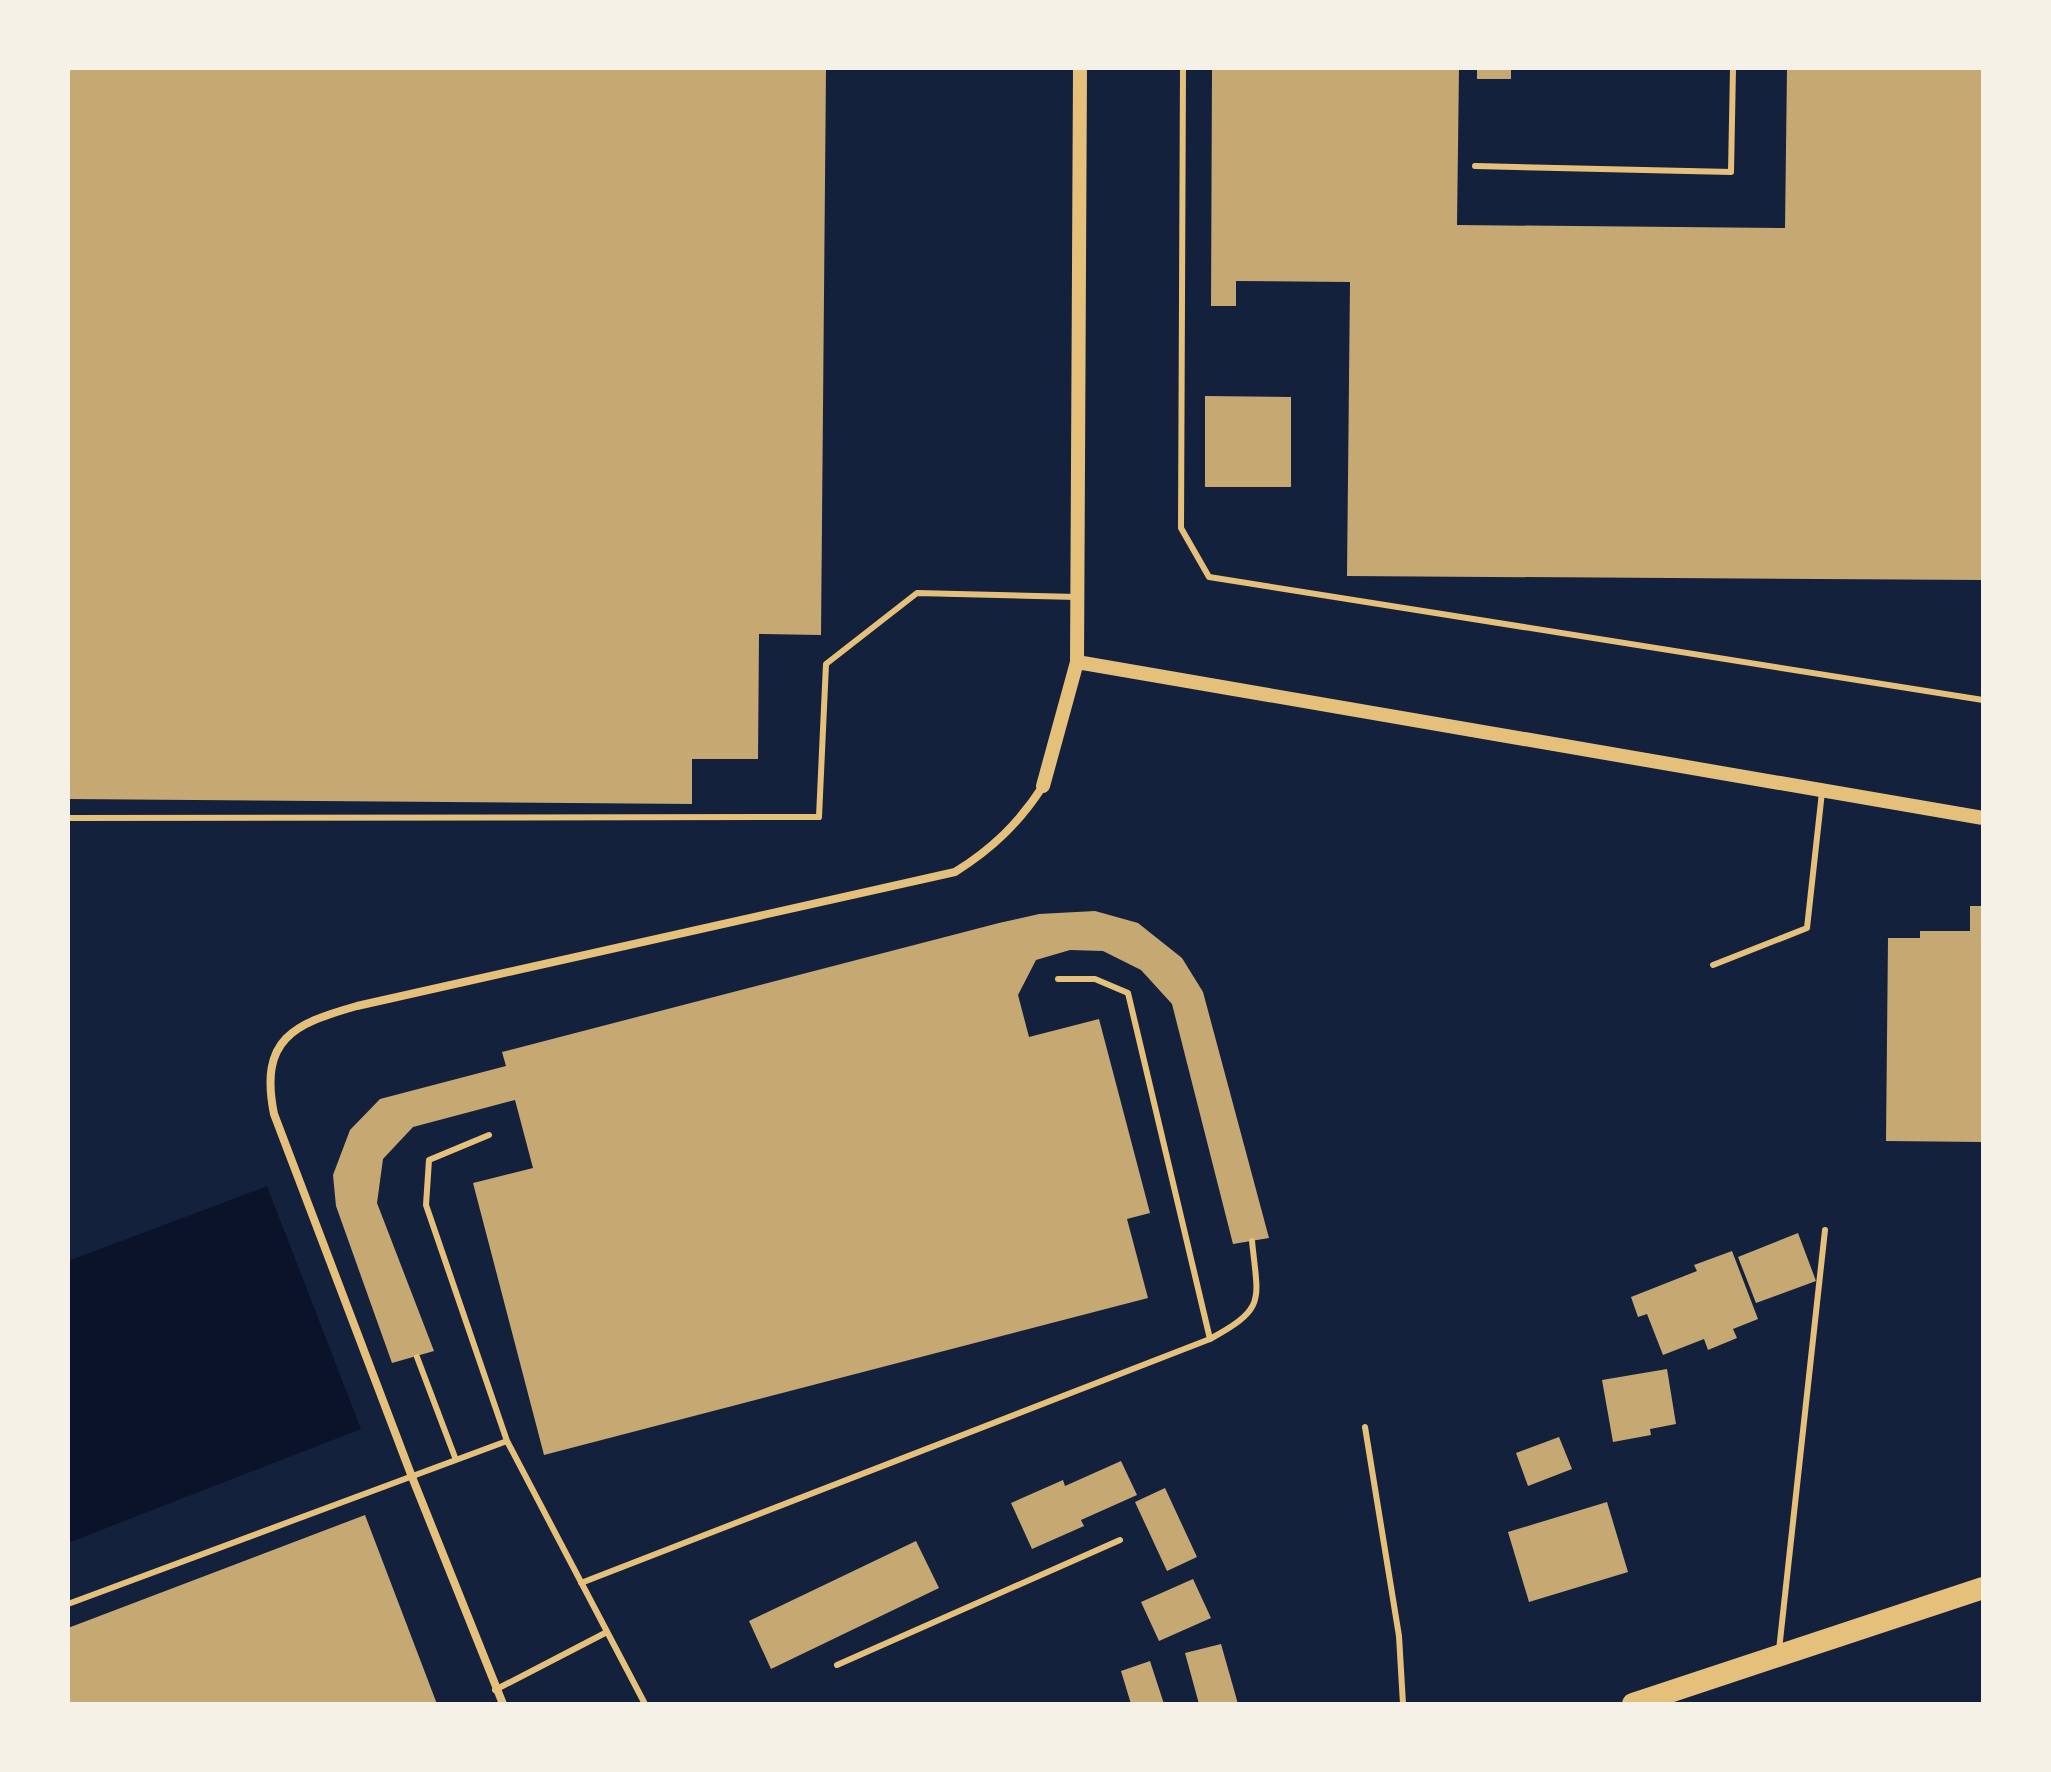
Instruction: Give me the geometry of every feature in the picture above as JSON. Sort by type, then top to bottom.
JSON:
[{"type":"highway","points":[[1633,1704],[1983,1588]]},
{"type":"street","points":[[503,1704],[412,1477],[274,1114],[269,1087],[274,1059],[287,1035],[313,1018],[955,872],[983,854],[1022,819],[1043,786],[1077,662],[1080,68]]},
{"type":"street","points":[[1077,662],[1983,818]]},
{"type":"lane","points":[[1183,68],[1181,528],[1209,577],[1983,700]]},
{"type":"lane","points":[[1475,166],[1731,172],[1733,68]]},
{"type":"lane","points":[[68,818],[819,817],[826,664],[917,593],[1077,597]]},
{"type":"lane","points":[[1713,965],[1807,928],[1822,792]]},
{"type":"lane","points":[[1058,979],[1095,979],[1128,993],[1210,1339]]},
{"type":"lane","points":[[489,1135],[429,1160],[426,1205],[507,1441],[645,1704]]},
{"type":"lane","points":[[1779,1654],[1825,1230]]},
{"type":"lane","points":[[581,1583],[1210,1339],[1245,1320],[1257,1296],[1252,1241]]},
{"type":"lane","points":[[417,1357],[456,1460]]},
{"type":"lane","points":[[1365,1427],[1399,1636],[1403,1704]]},
{"type":"lane","points":[[68,1604],[507,1441]]},
{"type":"lane","points":[[837,1665],[1120,1540]]},
{"type":"lane","points":[[495,1690],[607,1632]]},
{"type":"water","points":[[267,1186],[361,1429],[68,1543],[68,1261]]},
{"type":"building","points":[[68,68],[826,68],[821,635],[759,634],[758,759],[692,759],[692,804],[68,799]]},
{"type":"building","points":[[1212,68],[1459,68],[1457,225],[1785,228],[1787,68],[1983,68],[1983,580],[1347,576],[1350,282],[1236,281],[1236,306],[1211,306]]},
{"type":"building","points":[[1477,68],[1511,68],[1511,79],[1477,79]]},
{"type":"building","points":[[1205,396],[1291,397],[1291,487],[1205,487]]},
{"type":"building","points":[[1970,906],[1983,906],[1983,1142],[1886,1141],[1888,938],[1920,938],[1920,931],[1970,931]]},
{"type":"building","points":[[1095,911],[1138,923],[1182,958],[1203,992],[1269,1238],[1233,1244],[1172,1004],[1141,970],[1103,951],[1070,950],[1036,960],[1018,995],[1029,1037],[1099,1019],[1150,1213],[1127,1219],[1148,1298],[544,1455],[473,1183],[533,1168],[515,1100],[413,1127],[383,1159],[377,1203],[434,1351],[392,1363],[336,1206],[333,1175],[350,1130],[380,1099],[506,1066],[502,1052],[999,923],[1039,914]]},
{"type":"building","points":[[1798,1233],[1816,1281],[1756,1303],[1738,1257]]},
{"type":"building","points":[[1732,1251],[1758,1319],[1733,1329],[1737,1338],[1708,1350],[1704,1339],[1663,1355],[1647,1314],[1638,1317],[1631,1297],[1697,1271],[1694,1265]]},
{"type":"building","points":[[1667,1369],[1676,1424],[1650,1429],[1651,1435],[1613,1442],[1602,1380]]},
{"type":"building","points":[[1559,1437],[1572,1469],[1528,1486],[1516,1453]]},
{"type":"building","points":[[1121,1461],[1137,1495],[1081,1520],[1084,1526],[1032,1549],[1011,1503],[1063,1480],[1065,1486]]},
{"type":"building","points":[[1165,1488],[1197,1557],[1167,1571],[1135,1502]]},
{"type":"building","points":[[1607,1502],[1628,1572],[1529,1602],[1508,1532]]},
{"type":"building","points":[[365,1515],[437,1704],[68,1704],[68,1628]]},
{"type":"building","points":[[916,1541],[939,1588],[771,1669],[749,1621]]},
{"type":"building","points":[[1193,1579],[1211,1618],[1159,1641],[1141,1602]]},
{"type":"building","points":[[1221,1644],[1238,1704],[1199,1704],[1185,1653]]},
{"type":"building","points":[[1150,1661],[1164,1704],[1131,1704],[1121,1671]]}]
